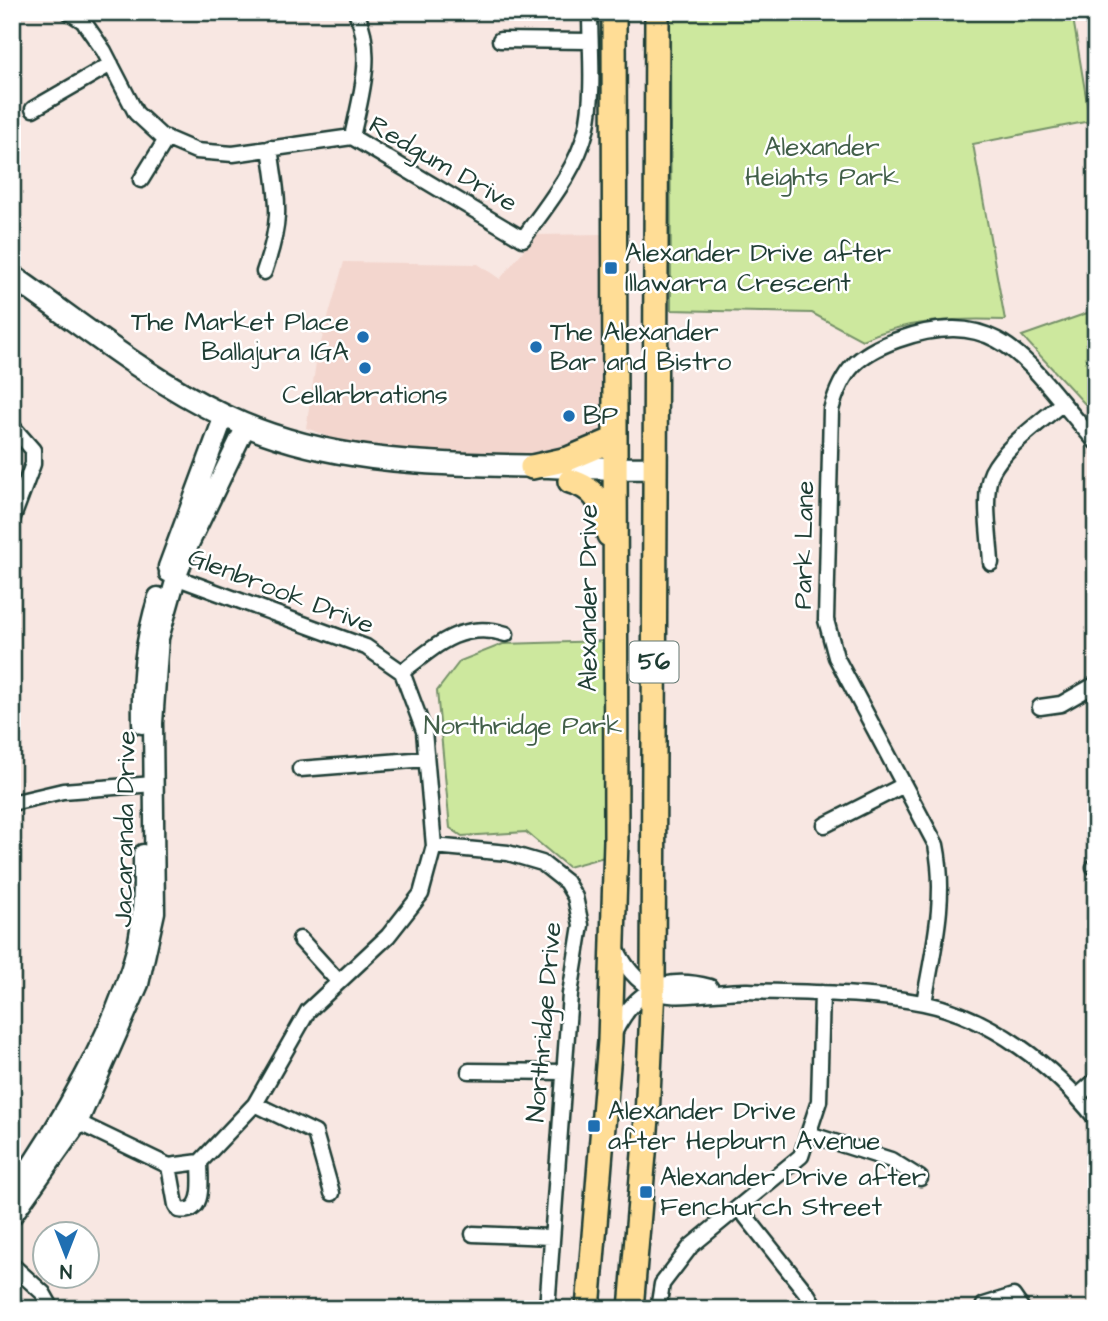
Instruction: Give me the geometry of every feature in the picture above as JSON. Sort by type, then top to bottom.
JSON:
[{"type":"main road","name":"Alexander Drive","points":[[588,1309],[610,1041],[613,943],[616,558],[614,12]]},
{"type":"main road","name":"56","points":[[631,1309],[633,1258],[647,1118],[653,987],[653,475],[657,12]]},
{"type":"main road","points":[[12,276],[222,421]]},
{"type":"main road","points":[[12,290],[159,395],[294,454],[395,474],[467,480],[570,481],[615,475]]},
{"type":"main road","points":[[244,431],[343,454],[452,466],[532,467],[615,475],[653,475]]},
{"type":"main road","points":[[532,467],[568,459],[615,439]]},
{"type":"main road","points":[[570,481],[590,488],[596,496],[616,558]]},
{"type":"main road","points":[[593,1253],[606,1265],[618,1266],[633,1258]]},
{"type":"street","name":"Redgum Drive","points":[[69,12],[83,21],[111,64],[136,113],[167,138],[196,151],[233,154],[352,137],[523,239],[572,167],[586,132],[591,93],[590,41]]},
{"type":"street","points":[[352,137],[366,74],[364,31],[356,12]]},
{"type":"street","points":[[500,40],[590,41],[590,12]]},
{"type":"street","points":[[1093,12],[1096,28]]},
{"type":"street","points":[[33,109],[111,64]]},
{"type":"street","points":[[141,180],[167,138]]},
{"type":"street","points":[[264,271],[278,233],[279,211],[270,148]]},
{"type":"street","name":"Park Lane","points":[[924,1003],[940,907],[942,876],[936,845],[902,786],[836,657],[826,620],[831,410],[836,392],[848,370],[869,350],[913,334],[958,327],[996,337],[1036,368],[1061,404],[1096,442]]},
{"type":"street","points":[[991,563],[988,491],[992,473],[1007,452],[1061,404]]},
{"type":"street","name":"Jacaranda Drive","points":[[171,576],[222,421]]},
{"type":"street","points":[[12,426],[33,450],[33,464],[12,520]]},
{"type":"street","name":"Jacaranda Drive","points":[[12,1216],[71,1119],[136,950],[144,904],[149,784],[141,676],[146,635],[171,576],[244,431]]},
{"type":"street","name":"Glenbrook Drive","points":[[171,576],[366,647],[402,673]]},
{"type":"street","points":[[169,1166],[176,1205],[179,1210],[187,1212],[196,1207],[199,1199],[200,1163],[255,1104],[308,1011],[388,936],[421,894],[433,846],[424,731],[402,673],[451,636],[477,629],[506,634]]},
{"type":"street","points":[[1040,707],[1060,704],[1096,684]]},
{"type":"street","points":[[300,769],[426,759]]},
{"type":"street","points":[[12,803],[63,791],[149,784]]},
{"type":"street","points":[[825,825],[902,786]]},
{"type":"street","name":"Northridge Drive","points":[[433,846],[508,853],[542,863],[566,882],[575,897],[580,925],[570,994],[547,1309]]},
{"type":"street","points":[[300,939],[339,982]]},
{"type":"street","points":[[613,943],[628,972],[664,994],[722,990],[822,993],[924,1003],[971,1020],[1025,1049],[1078,1096],[1096,1119]]},
{"type":"street","points":[[610,1041],[625,1012],[653,987]]},
{"type":"street","points":[[659,1309],[662,1284],[691,1246],[740,1209],[801,1156],[819,1101],[822,993]]},
{"type":"street","points":[[469,1071],[564,1072]]},
{"type":"street","points":[[1078,1096],[1096,1080]]},
{"type":"street","points":[[255,1104],[315,1133],[332,1193]]},
{"type":"street","points":[[71,1119],[169,1166],[200,1163]]},
{"type":"street","name":"Jacaranda Drive","points":[[12,1194],[71,1119]]},
{"type":"street","points":[[809,1134],[891,1160],[920,1178]]},
{"type":"street","points":[[740,1209],[808,1295],[816,1309]]},
{"type":"street","points":[[473,1234],[551,1237]]},
{"type":"street","points":[[12,1265],[43,1293],[52,1309]]},
{"type":"street","points":[[984,1305],[1013,1296],[1022,1309]]},
{"type":"shaded area","points":[[603,234],[602,426],[582,447],[562,453],[508,455],[397,452],[355,447],[306,428],[317,356],[344,262],[478,264],[500,279],[536,235]]},
{"type":"green space","name":"Alexander Heights Park","points":[[670,12],[1072,12],[1090,121],[973,144],[1005,320],[969,319],[914,324],[862,340],[812,313],[671,310]]},
{"type":"green space","points":[[1096,310],[1096,416],[1022,336]]},
{"type":"green space","name":"Northridge Park","points":[[606,641],[608,856],[568,867],[526,832],[462,836],[450,828],[437,691],[460,661],[503,644]]},
{"type":"place","name":"Alexander Drive after Illawarra Crescent","points":[[611,268]]},
{"type":"place","name":"The Market Place Ballajura IGA","points":[[363,337]]},
{"type":"place","name":"The Alexander Bar and Bistro","points":[[536,347]]},
{"type":"place","name":"Cellarbrations","points":[[365,368]]},
{"type":"place","name":"BP","points":[[569,416]]},
{"type":"place","name":"Alexander Drive after Hepburn Avenue","points":[[594,1126]]},
{"type":"place","name":"Alexander Drive after Fenchurch Street","points":[[646,1192]]}]
